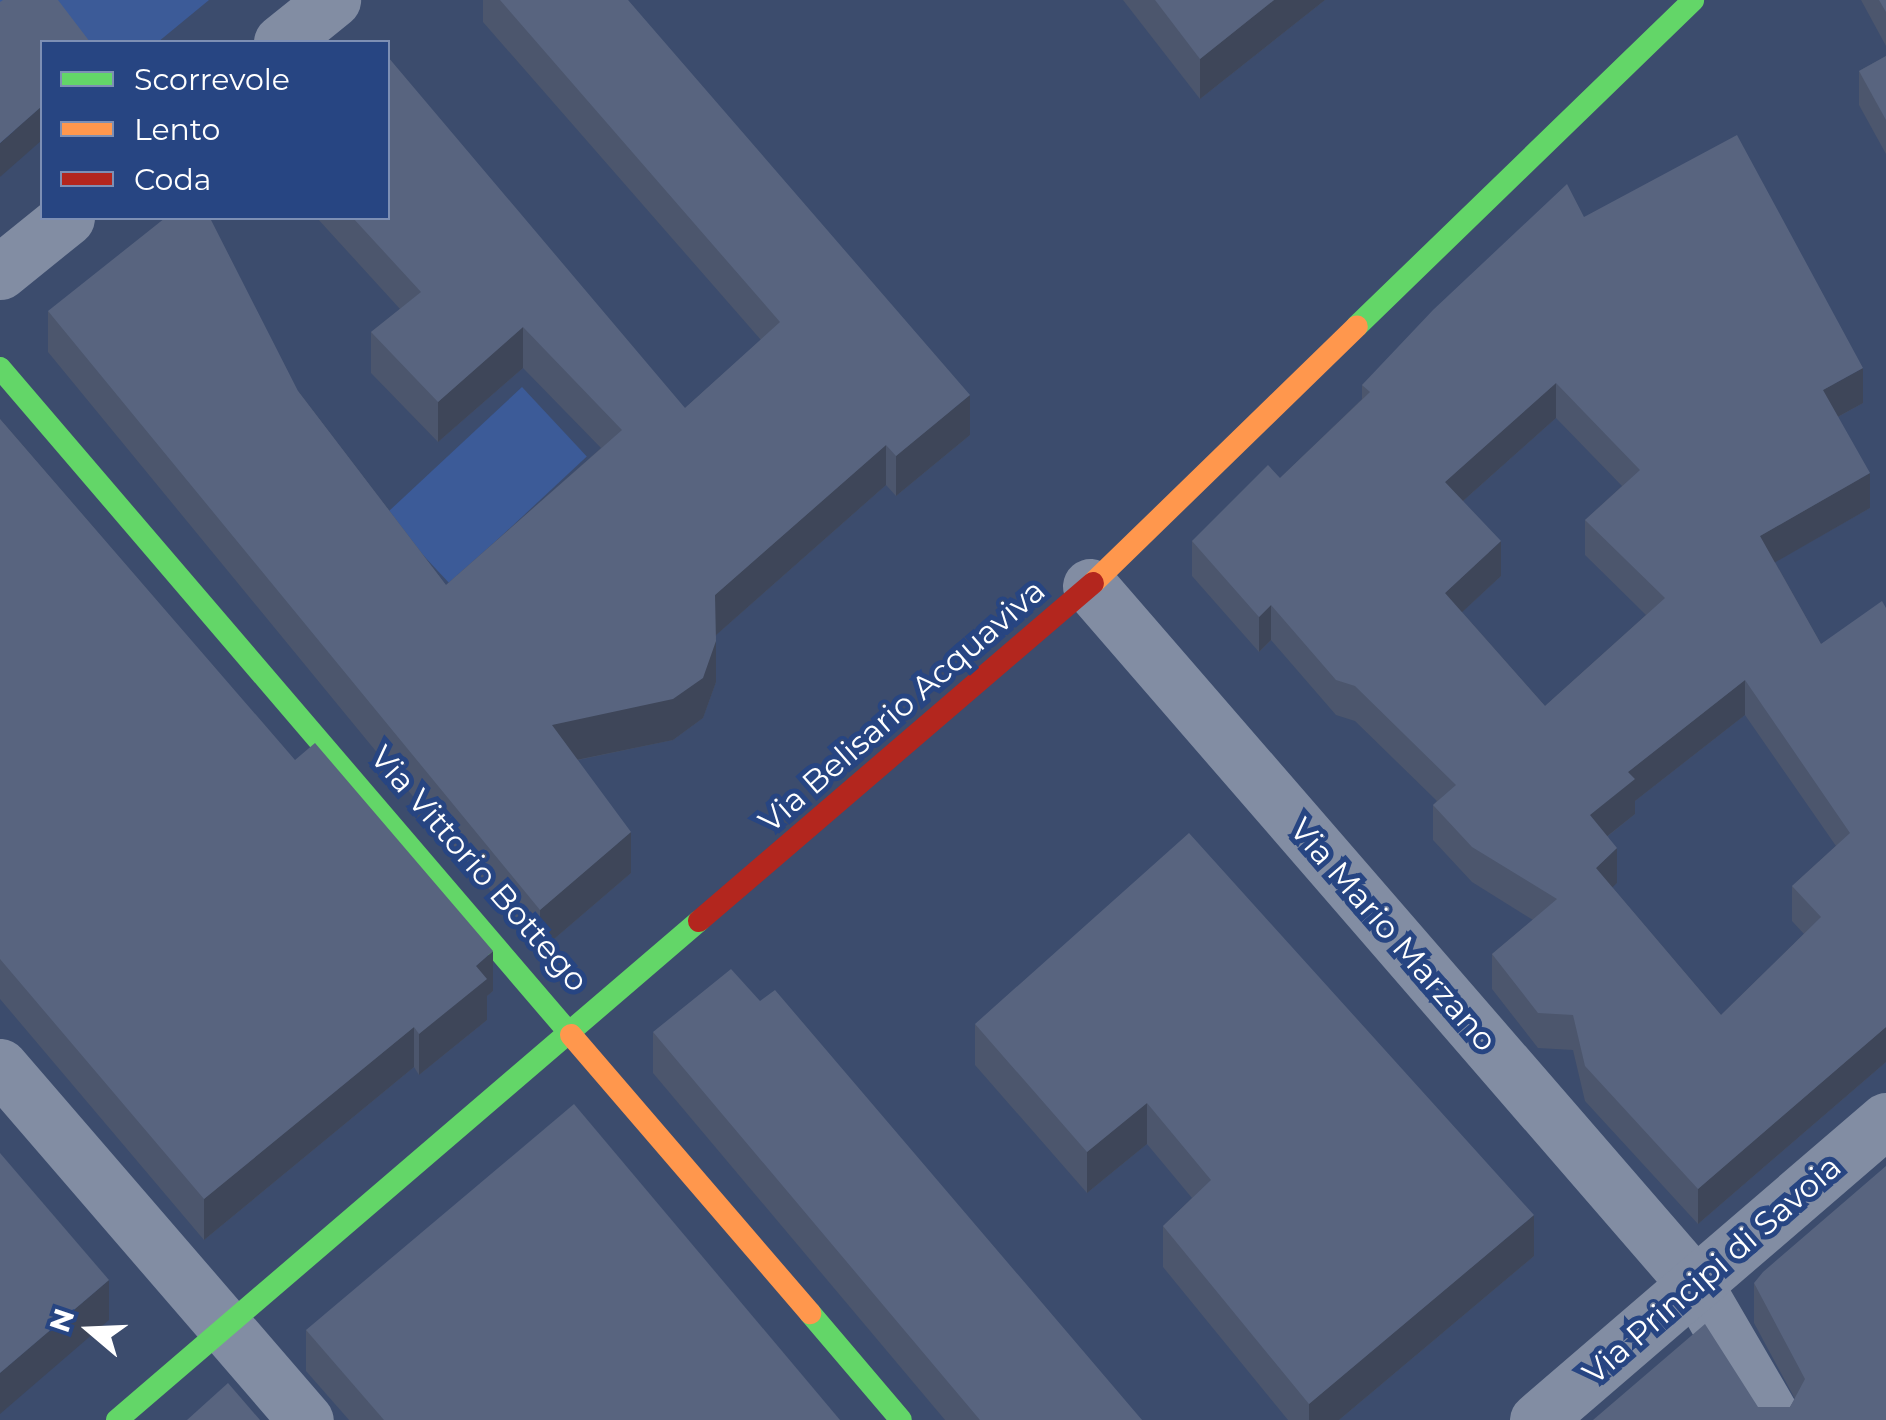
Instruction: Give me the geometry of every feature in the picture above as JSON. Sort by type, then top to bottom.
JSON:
[{"type":"street","points":[[283,40],[333,0]]},
{"type":"street","name":"Via Belisario Acquaviva","points":[[117,1420],[577,1031],[1090,586],[1693,0]]},
{"type":"street","points":[[0,272],[64,220]]},
{"type":"street","name":"Via Vittorio Bottego","points":[[0,368],[577,1031],[901,1420]]},
{"type":"street","name":"Via Mario Marzano","points":[[1090,586],[1695,1284],[1774,1420]]},
{"type":"street","points":[[0,1066],[306,1420]]},
{"type":"street","name":"Via Principi di Savoia","points":[[1537,1420],[1886,1120]]},
{"type":"shaded area","points":[[0,0],[209,0],[160,40],[40,40],[0,177]]},
{"type":"shaded area","points":[[522,387],[587,456],[450,584],[385,515]]},
{"type":"building","points":[[58,0],[88,40],[40,40],[40,108],[0,143],[0,2]]},
{"type":"building","points":[[500,0],[628,0],[970,395],[896,456],[886,445],[715,595],[716,641],[703,678],[673,699],[552,725],[631,832],[540,910],[48,311],[162,220],[211,220],[298,391],[446,585],[622,430],[523,327],[438,402],[371,332],[421,292],[355,220],[390,220],[390,59],[685,408],[780,322]]},
{"type":"building","points":[[1155,0],[1274,0],[1200,59]]},
{"type":"building","points":[[1886,56],[1886,120],[1859,71]]},
{"type":"building","points":[[1737,135],[1863,368],[1823,390],[1870,473],[1760,536],[1821,644],[1882,601],[1886,608],[1886,1027],[1698,1189],[1585,1066],[1573,1015],[1538,1013],[1492,954],[1557,899],[1472,847],[1433,805],[1456,785],[1355,686],[1336,680],[1271,605],[1259,617],[1192,541],[1268,465],[1280,478],[1370,392],[1362,385],[1433,310],[1567,184],[1584,217]],"holes":[[[1556,383],[1640,470],[1585,520],[1665,598],[1545,706],[1445,593],[1501,541],[1445,482]],[[1745,680],[1850,833],[1792,886],[1821,917],[1721,1015],[1596,868],[1617,848],[1590,815],[1635,779],[1628,772]]]},
{"type":"building","points":[[0,419],[295,760],[315,743],[493,951],[476,966],[487,979],[419,1034],[414,1027],[204,1199],[0,959]]},
{"type":"building","points":[[1189,833],[1534,1215],[1309,1404],[1163,1226],[1211,1180],[1147,1103],[1087,1152],[975,1024]]},
{"type":"building","points":[[731,969],[760,1001],[775,990],[1142,1420],[980,1420],[653,1032]]},
{"type":"building","points":[[574,1104],[840,1420],[384,1420],[306,1330]]},
{"type":"building","points":[[0,1153],[109,1280],[0,1373]]},
{"type":"building","points":[[1886,1166],[1886,1420],[1593,1420],[1705,1324],[1758,1407],[1790,1407],[1805,1379],[1754,1283]]},
{"type":"building","points":[[228,1383],[260,1420],[187,1420]]},
{"type":"traffic: fast","points":[[1357,326],[1693,0]]},
{"type":"traffic: fast","points":[[0,368],[571,1035]]},
{"type":"traffic: fast","points":[[117,1420],[699,921]]},
{"type":"traffic: fast","points":[[810,1313],[901,1420]]},
{"type":"traffic: slow","points":[[1093,583],[1357,326]]},
{"type":"traffic: slow","points":[[571,1035],[810,1313]]},
{"type":"traffic: jam","points":[[699,921],[1093,583]]}]
